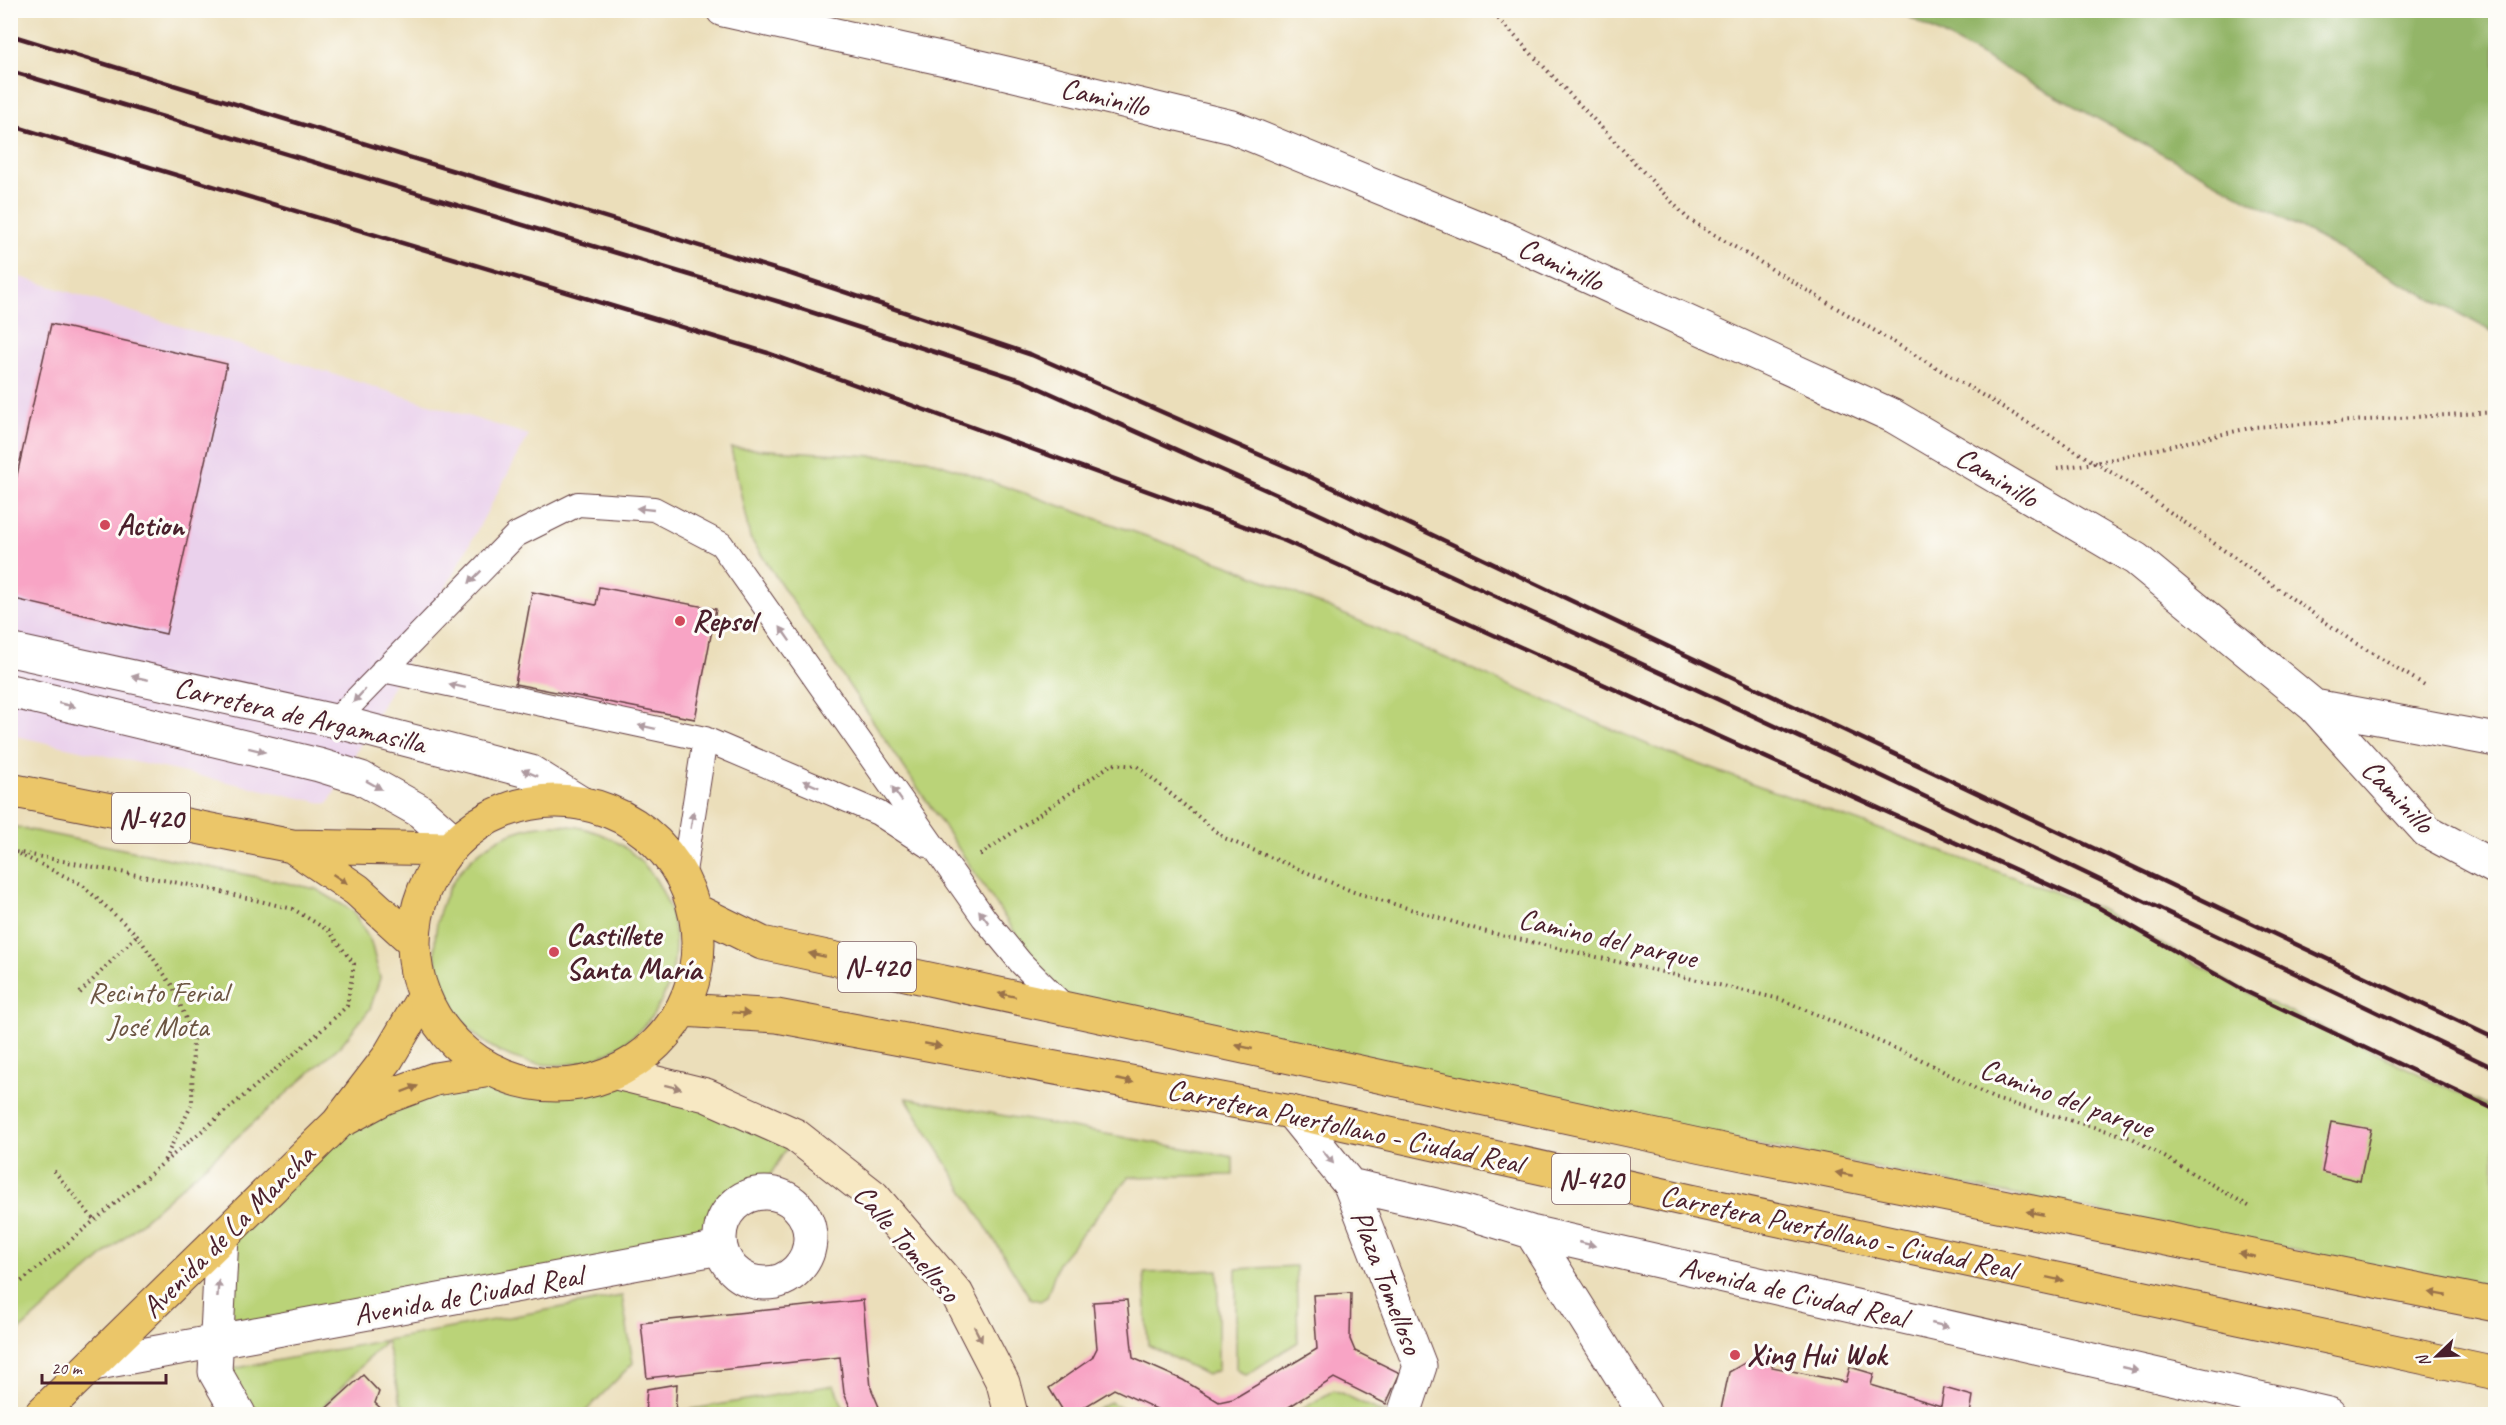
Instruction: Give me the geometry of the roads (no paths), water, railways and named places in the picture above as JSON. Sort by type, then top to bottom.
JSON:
[{"type":"main road","name":"N-420","points":[[10,790],[292,846],[452,846]]},
{"type":"main road","points":[[546,801],[581,803],[612,812],[640,828],[664,850],[683,878],[695,909],[699,944],[695,978],[683,1010],[666,1035],[643,1057],[616,1073],[586,1083],[554,1086],[521,1082],[491,1070],[463,1051],[440,1026],[424,996],[417,970],[414,942],[418,908],[430,877],[452,846],[482,821],[513,807],[546,801]]},
{"type":"main road","name":"N-420","points":[[292,846],[357,890],[414,942]]},
{"type":"main road","name":"Carretera Puertollano - Ciudad Real","points":[[695,909],[762,943],[1703,1146],[2496,1305]]},
{"type":"main road","name":"Avenida de La Mancha","points":[[41,1414],[338,1123],[387,1059],[424,996]]},
{"type":"main road","name":"Carretera Puertollano - Ciudad Real","points":[[683,1010],[777,1016],[1291,1112],[1691,1201],[2496,1373]]},
{"type":"main road","name":"Avenida de La Mancha","points":[[338,1123],[384,1098],[435,1079],[491,1070]]},
{"type":"main road","name":"Calle Tomelloso","points":[[616,1073],[706,1095],[795,1136],[873,1196],[957,1294],[1003,1383],[1011,1414]]},
{"type":"street","name":"Caminillo","points":[[723,10],[1232,127],[1504,238],[1893,416],[2136,559],[2314,706],[2427,831],[2496,868]]},
{"type":"street","name":"Carretera de Argamasilla","points":[[10,650],[335,721],[531,772],[581,803]]},
{"type":"street","name":"Carretera de Argamasilla","points":[[10,691],[319,765],[361,778],[420,811],[452,846]]},
{"type":"street","name":"Caminillo","points":[[2314,706],[2496,740]]},
{"type":"street","points":[[1291,1112],[1350,1185]]},
{"type":"street","name":"Avenida de Ciudad Real","points":[[1350,1185],[1462,1211],[1531,1232],[2330,1414]]},
{"type":"street","name":"Plaza Tomelloso","points":[[1350,1185],[1420,1366],[1404,1414]]},
{"type":"street","points":[[1531,1232],[1645,1414]]},
{"type":"street","points":[[222,1238],[215,1372],[239,1414]]},
{"type":"street","name":"Avenida de Ciudad Real","points":[[93,1364],[720,1248]]},
{"type":"lane","points":[[335,721],[516,535],[578,504],[654,509],[721,544],[984,918],[1021,963],[1065,1007]]},
{"type":"lane","points":[[383,670],[705,739],[878,813],[937,851]]},
{"type":"lane","points":[[683,878],[705,739]]},
{"type":"railway","points":[[10,35],[791,274],[1032,355],[1308,476],[2496,1039]]},
{"type":"railway","points":[[10,71],[780,302],[1021,380],[1304,507],[1844,758],[2496,1069]]},
{"type":"railway","points":[[10,125],[768,353],[1285,541],[2096,906],[2245,991],[2496,1110]]},
{"type":"place","name":"Action","points":[[105,525]]},
{"type":"place","name":"Repsol","points":[[680,621]]},
{"type":"place","name":"Castillete Santa María","points":[[554,952]]},
{"type":"place","name":"Xing Hui Wok","points":[[1735,1355]]},
{"type":"park label","name":"Recinto Ferial José Mota","points":[[158,1009]]}]
